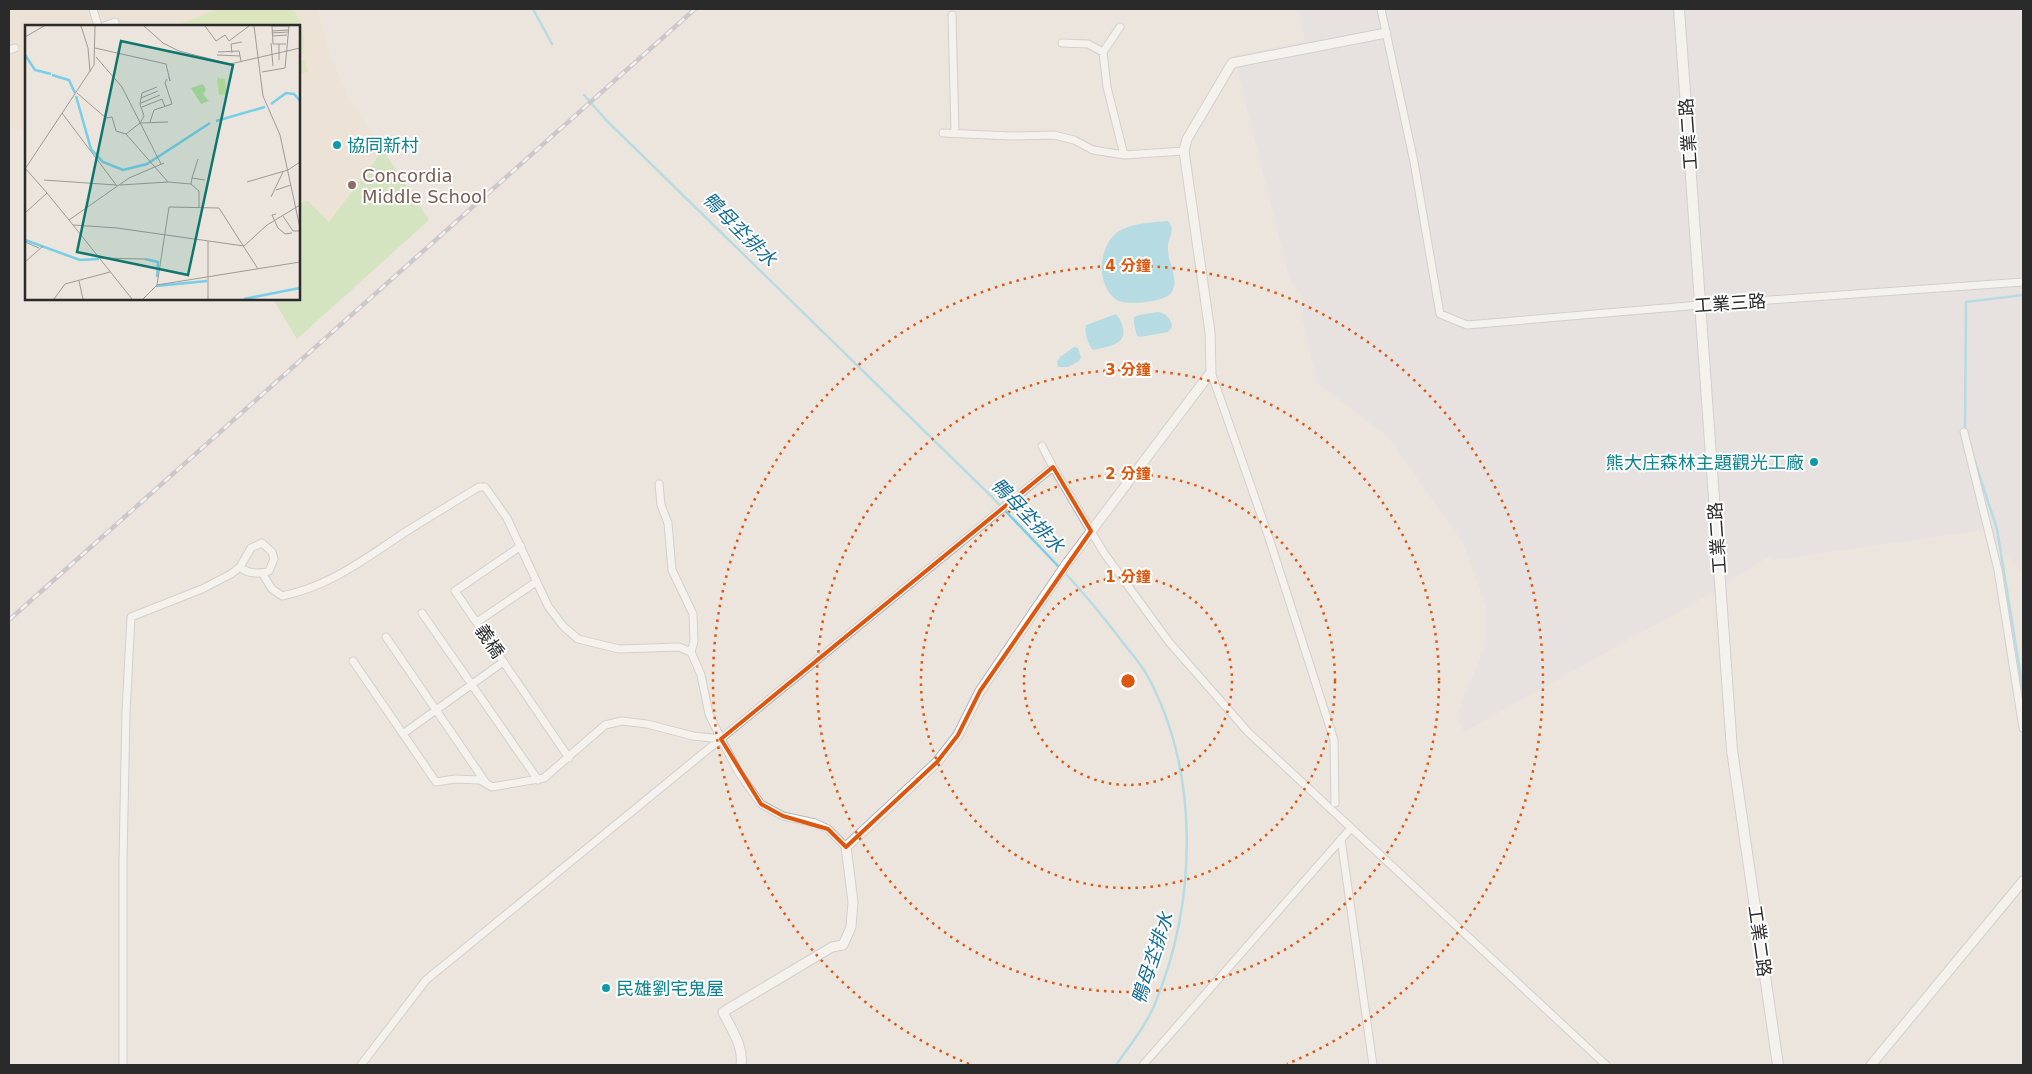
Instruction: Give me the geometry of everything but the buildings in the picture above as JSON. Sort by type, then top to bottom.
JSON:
[{"type":"main road","name":"工業二路","points":[[1679,9],[1732,750],[1778,1065]]},
{"type":"street","points":[[93,9],[98,25]]},
{"type":"street","points":[[1335,803],[1334,740],[1269,538],[1211,372],[1210,332],[1184,151],[1187,139],[1232,63],[1386,33],[1381,9]]},
{"type":"street","points":[[952,15],[955,133]]},
{"type":"street","points":[[107,25],[115,22]]},
{"type":"street","points":[[1120,27],[1103,52],[1107,86],[1124,155]]},
{"type":"street","name":"工業三路","points":[[1386,33],[1414,162],[1440,314],[1468,325],[1700,305],[2023,282]]},
{"type":"street","points":[[1062,43],[1088,44],[1103,52]]},
{"type":"street","points":[[942,133],[1012,136],[1054,135],[1074,140],[1093,150],[1124,155],[1184,151]]},
{"type":"street","points":[[846,847],[937,762],[958,735],[980,691],[1065,566],[1211,372]]},
{"type":"street","points":[[1964,432],[1998,570],[2023,728]]},
{"type":"street","points":[[1042,446],[1104,552],[1169,642],[1248,732],[1606,1065]]},
{"type":"street","points":[[361,1065],[426,980],[1053,467]]},
{"type":"street","points":[[659,484],[662,505],[668,523],[672,570],[694,614],[694,641],[691,652],[701,676],[709,714],[739,773],[761,804],[783,816],[828,828],[846,847],[853,902],[851,927],[843,945],[832,947],[723,1012],[740,1046],[741,1065]]},
{"type":"street","points":[[262,574],[272,589],[282,596],[301,592],[348,572],[405,533],[479,487],[485,487],[507,518],[548,606],[563,626],[578,639],[619,649],[679,647],[691,652]]},
{"type":"street","points":[[122,1065],[123,851],[126,712],[131,617],[202,589],[240,568],[251,548],[262,543],[272,552],[274,559],[269,571],[262,574],[245,572],[240,568]]},
{"type":"street","name":"義橋","points":[[521,546],[455,591],[569,758]]},
{"type":"street","points":[[477,622],[536,582]]},
{"type":"street","points":[[422,614],[538,780]]},
{"type":"street","points":[[386,637],[487,784]]},
{"type":"street","points":[[353,661],[436,782],[455,779],[480,780],[492,787],[538,780],[544,778],[569,758],[605,725],[622,721],[647,724],[693,736],[721,738]]},
{"type":"street","points":[[404,733],[503,662]]},
{"type":"street","points":[[1143,1065],[1351,828]]},
{"type":"street","points":[[1341,839],[1373,1065]]},
{"type":"street","points":[[1871,1065],[2023,881]]},
{"type":"highlighted area","points":[[1053,467],[1091,531],[980,691],[958,735],[937,762],[846,847],[828,829],[783,816],[761,804],[721,739]]},
{"type":"shaded area","name":"Concordia Middle School","points":[[9,9],[317,9],[330,53],[348,97],[429,220],[297,339],[274,300],[300,300],[300,25],[25,25],[25,128],[17,131],[9,125]]},
{"type":"shaded area","points":[[1299,9],[2023,9],[2023,574],[1984,530],[1775,560],[1771,555],[1712,593],[1464,732],[1456,717],[1485,645],[1486,607],[1463,543],[1387,436],[1318,384],[1302,319],[1304,306],[1301,295],[1290,280],[1234,56],[1305,41]]},
{"type":"green space","points":[[218,9],[293,9],[300,21],[304,34],[304,48],[300,61],[300,25],[177,25]]},
{"type":"green space","points":[[304,60],[308,71],[300,75],[300,61]]},
{"type":"green space","points":[[383,150],[429,220],[297,339],[274,300],[300,300],[300,203],[308,201],[329,222]]},
{"type":"water","points":[[1168,221],[1172,231],[1168,245],[1168,254],[1174,274],[1174,287],[1171,293],[1154,301],[1129,303],[1117,300],[1110,293],[1102,274],[1104,252],[1108,243],[1115,235],[1128,227]]},
{"type":"water","points":[[1158,312],[1166,315],[1171,321],[1172,327],[1168,332],[1137,336],[1134,317]]},
{"type":"water","points":[[1116,314],[1123,327],[1122,339],[1109,346],[1093,350],[1087,338],[1086,325]]},
{"type":"water","points":[[1074,347],[1078,348],[1081,357],[1079,361],[1068,367],[1058,367],[1057,362],[1060,357]]},
{"type":"waterway","name":"鴨母坔排水","points":[[533,9],[552,44]]},
{"type":"waterway","name":"鴨母坔排水","points":[[584,95],[607,121],[992,497],[1060,568]]},
{"type":"waterway","points":[[1965,430],[1966,302],[2023,295]]},
{"type":"waterway","points":[[1974,459],[1997,529],[2023,690]]},
{"type":"waterway","name":"鴨母坔排水","points":[[1064,572],[1102,616],[1147,675],[1164,713],[1177,753],[1184,794],[1187,836],[1185,879],[1179,921],[1170,962],[1149,1017],[1116,1065]]},
{"type":"railway","points":[[9,620],[695,9]]},
{"type":"place","name":"協同新村","points":[[337,145]]},
{"type":"place","name":"Concordia Middle School","points":[[352,185]]},
{"type":"place","name":"熊大庄森林主題觀光工廠","points":[[1814,462]]},
{"type":"place","name":"民雄劉宅鬼屋","points":[[606,988]]}]
